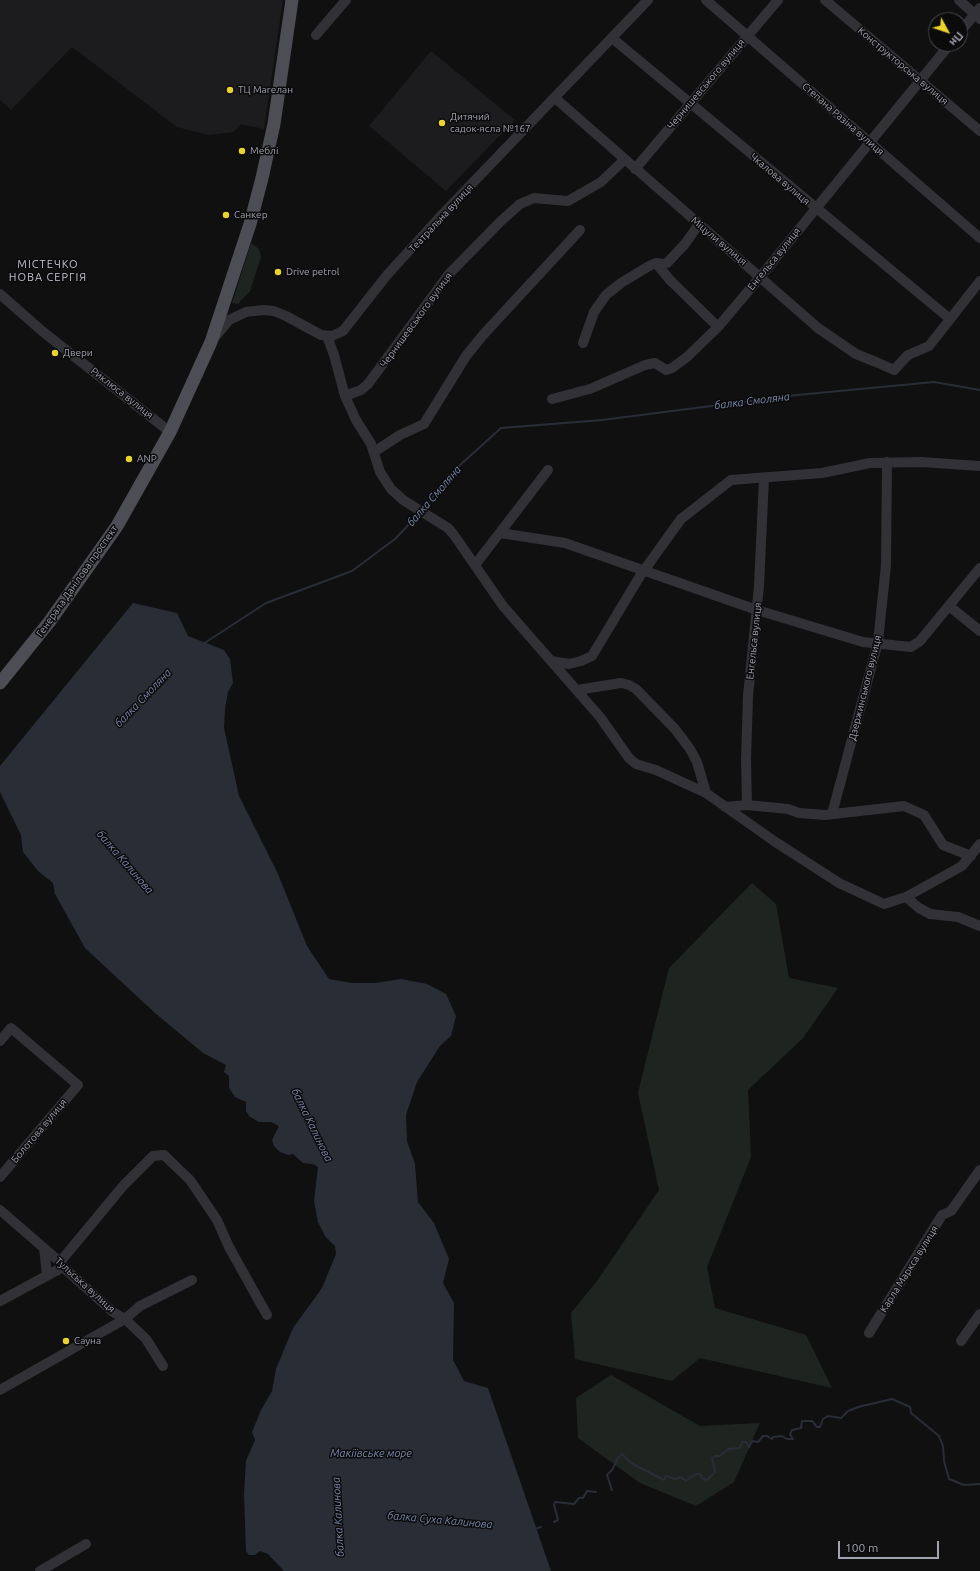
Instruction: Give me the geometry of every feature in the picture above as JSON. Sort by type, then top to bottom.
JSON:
[{"type":"main road","name":"Генерала Данілова проспект","points":[[0,683],[50,621],[117,526],[170,432],[211,342],[250,224],[262,178],[274,124],[292,0]]},
{"type":"street","points":[[316,35],[346,0]]},
{"type":"street","name":"Театральна вулиця","points":[[327,336],[337,335],[348,326],[387,275],[648,0]]},
{"type":"street","name":"Степана Разіна вулиця","points":[[706,0],[980,238]]},
{"type":"street","name":"Чернишевського вулиця","points":[[635,169],[778,0]]},
{"type":"street","name":"Конструкторська вулиця","points":[[825,0],[980,132]]},
{"type":"street","points":[[959,0],[978,14],[968,24]]},
{"type":"street","name":"Чкалова вулиця","points":[[612,38],[950,319]]},
{"type":"street","name":"Енгельса вулиця","points":[[552,399],[590,389],[645,365],[655,363],[666,370],[672,368],[688,357],[718,327],[761,276],[943,52]]},
{"type":"street","name":"Міцули вулиця","points":[[554,98],[624,160],[761,276],[818,328],[856,354],[894,370],[908,355],[929,346],[950,319]]},
{"type":"street","name":"Чернишевського вулиця","points":[[345,396],[361,390],[368,384],[438,287],[473,248],[500,221],[520,204],[534,198],[568,201],[601,182],[624,160]]},
{"type":"street","points":[[583,343],[594,312],[606,295],[621,283],[656,263],[667,263],[685,244],[699,224]]},
{"type":"street","points":[[374,452],[400,435],[424,424],[466,356],[580,230]]},
{"type":"street","points":[[656,263],[670,280],[718,327]]},
{"type":"street","points":[[950,319],[980,281]]},
{"type":"street","name":"Риклюса вулиця","points":[[0,294],[42,331],[170,432]]},
{"type":"street","points":[[211,342],[229,320],[246,312],[263,310],[274,311],[327,336],[334,355],[345,396],[356,420],[371,444],[380,472],[391,489],[414,508],[451,531],[503,606],[600,717],[629,758],[636,764],[656,770],[706,793],[724,807],[840,883],[884,904],[906,897],[962,866],[980,844]]},
{"type":"street","points":[[551,661],[569,664],[592,656],[644,571],[681,519],[731,480],[822,472],[870,463],[887,462],[921,462],[980,466]]},
{"type":"street","name":"Дзержинського вулиця","points":[[832,814],[878,643],[886,565],[887,462]]},
{"type":"street","points":[[476,565],[548,470]]},
{"type":"street","name":"Енгельса вулиця","points":[[747,805],[746,760],[748,696],[757,610],[764,478]]},
{"type":"street","points":[[500,533],[565,543],[757,610],[863,642],[911,647],[920,642],[980,568]]},
{"type":"street","points":[[949,606],[980,630]]},
{"type":"street","points":[[576,690],[621,684],[629,685],[636,689],[675,729],[690,749],[697,762],[706,793]]},
{"type":"street","points":[[724,807],[747,805],[788,809],[799,813],[832,814],[904,806],[924,815],[943,845],[971,856]]},
{"type":"street","points":[[906,897],[919,908],[930,914],[958,917],[980,926]]},
{"type":"street","name":"Болотова вулиця","points":[[0,1041],[11,1028],[78,1085],[0,1177]]},
{"type":"street","points":[[0,1301],[47,1275],[61,1264],[123,1186],[153,1156],[164,1155],[190,1180],[217,1220],[229,1247],[267,1315]]},
{"type":"street","name":"Карла Маркса вулиця","points":[[869,1333],[942,1215],[951,1211],[980,1170]]},
{"type":"street","name":"Тульська вулиця","points":[[0,1210],[44,1248],[113,1312],[125,1318],[146,1339],[163,1366]]},
{"type":"street","points":[[44,1248],[47,1275]]},
{"type":"street","points":[[0,1390],[125,1318],[140,1306],[192,1280]]},
{"type":"street","points":[[961,1341],[980,1314]]},
{"type":"street","points":[[40,1571],[86,1544]]},
{"type":"shaded area","points":[[0,0],[283,0],[264,129],[241,124],[233,132],[209,135],[177,127],[72,47],[11,110],[0,100]]},
{"type":"shaded area","name":"Дитячий садок-ясла №167","points":[[431,51],[515,120],[446,191],[369,126]]},
{"type":"shaded area","points":[[251,243],[259,249],[261,257],[250,291],[238,304],[232,303]]},
{"type":"shaded area","points":[[752,883],[776,904],[789,978],[838,988],[803,1038],[748,1090],[751,1157],[707,1267],[715,1308],[806,1335],[832,1388],[700,1358],[672,1381],[575,1359],[571,1313],[597,1281],[659,1190],[638,1093],[669,968]]},
{"type":"shaded area","points":[[611,1375],[700,1426],[760,1423],[734,1482],[696,1506],[640,1483],[578,1438],[576,1398]]},
{"type":"water","name":"Макіївське море","points":[[133,603],[177,613],[188,636],[224,650],[230,659],[233,683],[228,692],[224,728],[239,796],[278,874],[307,946],[329,979],[352,983],[375,983],[401,979],[427,984],[446,994],[456,1016],[451,1036],[440,1046],[417,1082],[406,1115],[407,1141],[415,1164],[418,1202],[434,1223],[449,1259],[443,1283],[454,1303],[453,1360],[464,1381],[488,1388],[551,1571],[284,1571],[268,1554],[260,1551],[255,1555],[249,1555],[246,1551],[244,1494],[246,1461],[255,1440],[252,1432],[261,1410],[272,1391],[276,1369],[293,1328],[322,1288],[336,1254],[335,1246],[325,1236],[318,1222],[314,1201],[318,1167],[313,1164],[303,1163],[293,1154],[289,1155],[280,1152],[274,1146],[272,1140],[279,1126],[271,1122],[259,1122],[249,1116],[246,1111],[246,1102],[235,1097],[229,1088],[229,1076],[224,1072],[226,1065],[203,1053],[155,1013],[85,948],[55,894],[53,883],[38,871],[23,852],[21,835],[0,792],[0,766]]},
{"type":"waterway","name":"балка Смоляна","points":[[424,509],[449,475],[501,428],[602,420],[797,395],[934,382],[980,390]]},
{"type":"waterway","name":"балка Смоляна","points":[[203,644],[266,603],[352,571],[395,539],[419,514]]},
{"type":"waterway","name":"балка Суха Калинова","points":[[612,1490],[607,1475],[622,1454],[631,1463],[664,1480],[666,1476],[675,1479],[681,1477],[686,1481],[696,1474],[700,1474],[702,1478],[707,1480],[715,1472],[712,1458],[715,1456],[720,1456],[728,1449],[740,1448],[742,1442],[746,1442],[749,1447],[752,1441],[758,1442],[763,1436],[767,1436],[772,1439],[773,1437],[782,1436],[787,1439],[793,1439],[790,1434],[792,1430],[801,1428],[802,1421],[812,1421],[817,1427],[820,1427],[823,1419],[828,1416],[841,1418],[848,1411],[858,1407],[892,1399],[910,1407],[911,1413],[939,1436],[943,1446],[944,1461],[949,1479],[964,1485],[980,1484]]},
{"type":"waterway","name":"балка Суха Калинова","points":[[554,1522],[558,1520],[554,1505],[555,1502],[574,1504],[579,1498],[583,1498],[587,1491],[596,1492]]},
{"type":"waterway","name":"балка Суха Калинова","points":[[535,1529],[541,1527]]},
{"type":"place","name":"ТЦ Магелан","points":[[230,90]]},
{"type":"place","name":"Дитячий садок-ясла №167","points":[[442,123]]},
{"type":"place","name":"Меблі","points":[[242,151]]},
{"type":"place","name":"Санкер","points":[[226,215]]},
{"type":"place","name":"Drive petrol","points":[[278,272]]},
{"type":"place","name":"Двери","points":[[55,353]]},
{"type":"place","name":"ANP","points":[[129,459]]},
{"type":"place","name":"Сауна","points":[[66,1341]]},
{"type":"district","name":"МІСТЕЧКО НОВА СЕРГІЯ","points":[[48,270]]},
{"type":"water label","name":"балка Калинова","points":[[125,862]]},
{"type":"water label","name":"балка Калинова","points":[[312,1125]]},
{"type":"water label","name":"балка Калинова","points":[[338,1517]]}]
